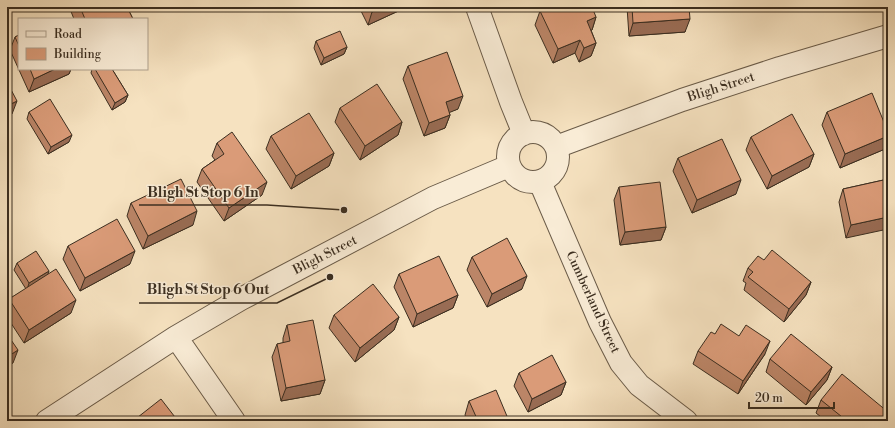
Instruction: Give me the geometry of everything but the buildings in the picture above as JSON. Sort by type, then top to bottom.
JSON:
[{"type":"street","points":[[477,7],[524,134]]},
{"type":"street","name":"Bligh Street","points":[[556,147],[682,100],[780,68],[888,36]]},
{"type":"street","points":[[532,132],[546,136],[556,147],[558,156],[554,172],[548,178],[540,182],[525,182],[512,173],[509,166],[507,158],[511,143],[517,137],[524,134],[532,132]]},
{"type":"street","name":"Bligh Street","points":[[47,421],[176,337],[241,299],[433,198],[509,166]]},
{"type":"street","name":"Cumberland Street","points":[[540,182],[600,322],[621,362],[639,385],[686,421]]},
{"type":"street","points":[[176,337],[234,421]]},
{"type":"place","name":"Bligh St Stop 6 In","points":[[344,210]]},
{"type":"place","name":"Bligh St Stop 6 Out","points":[[330,277]]}]
